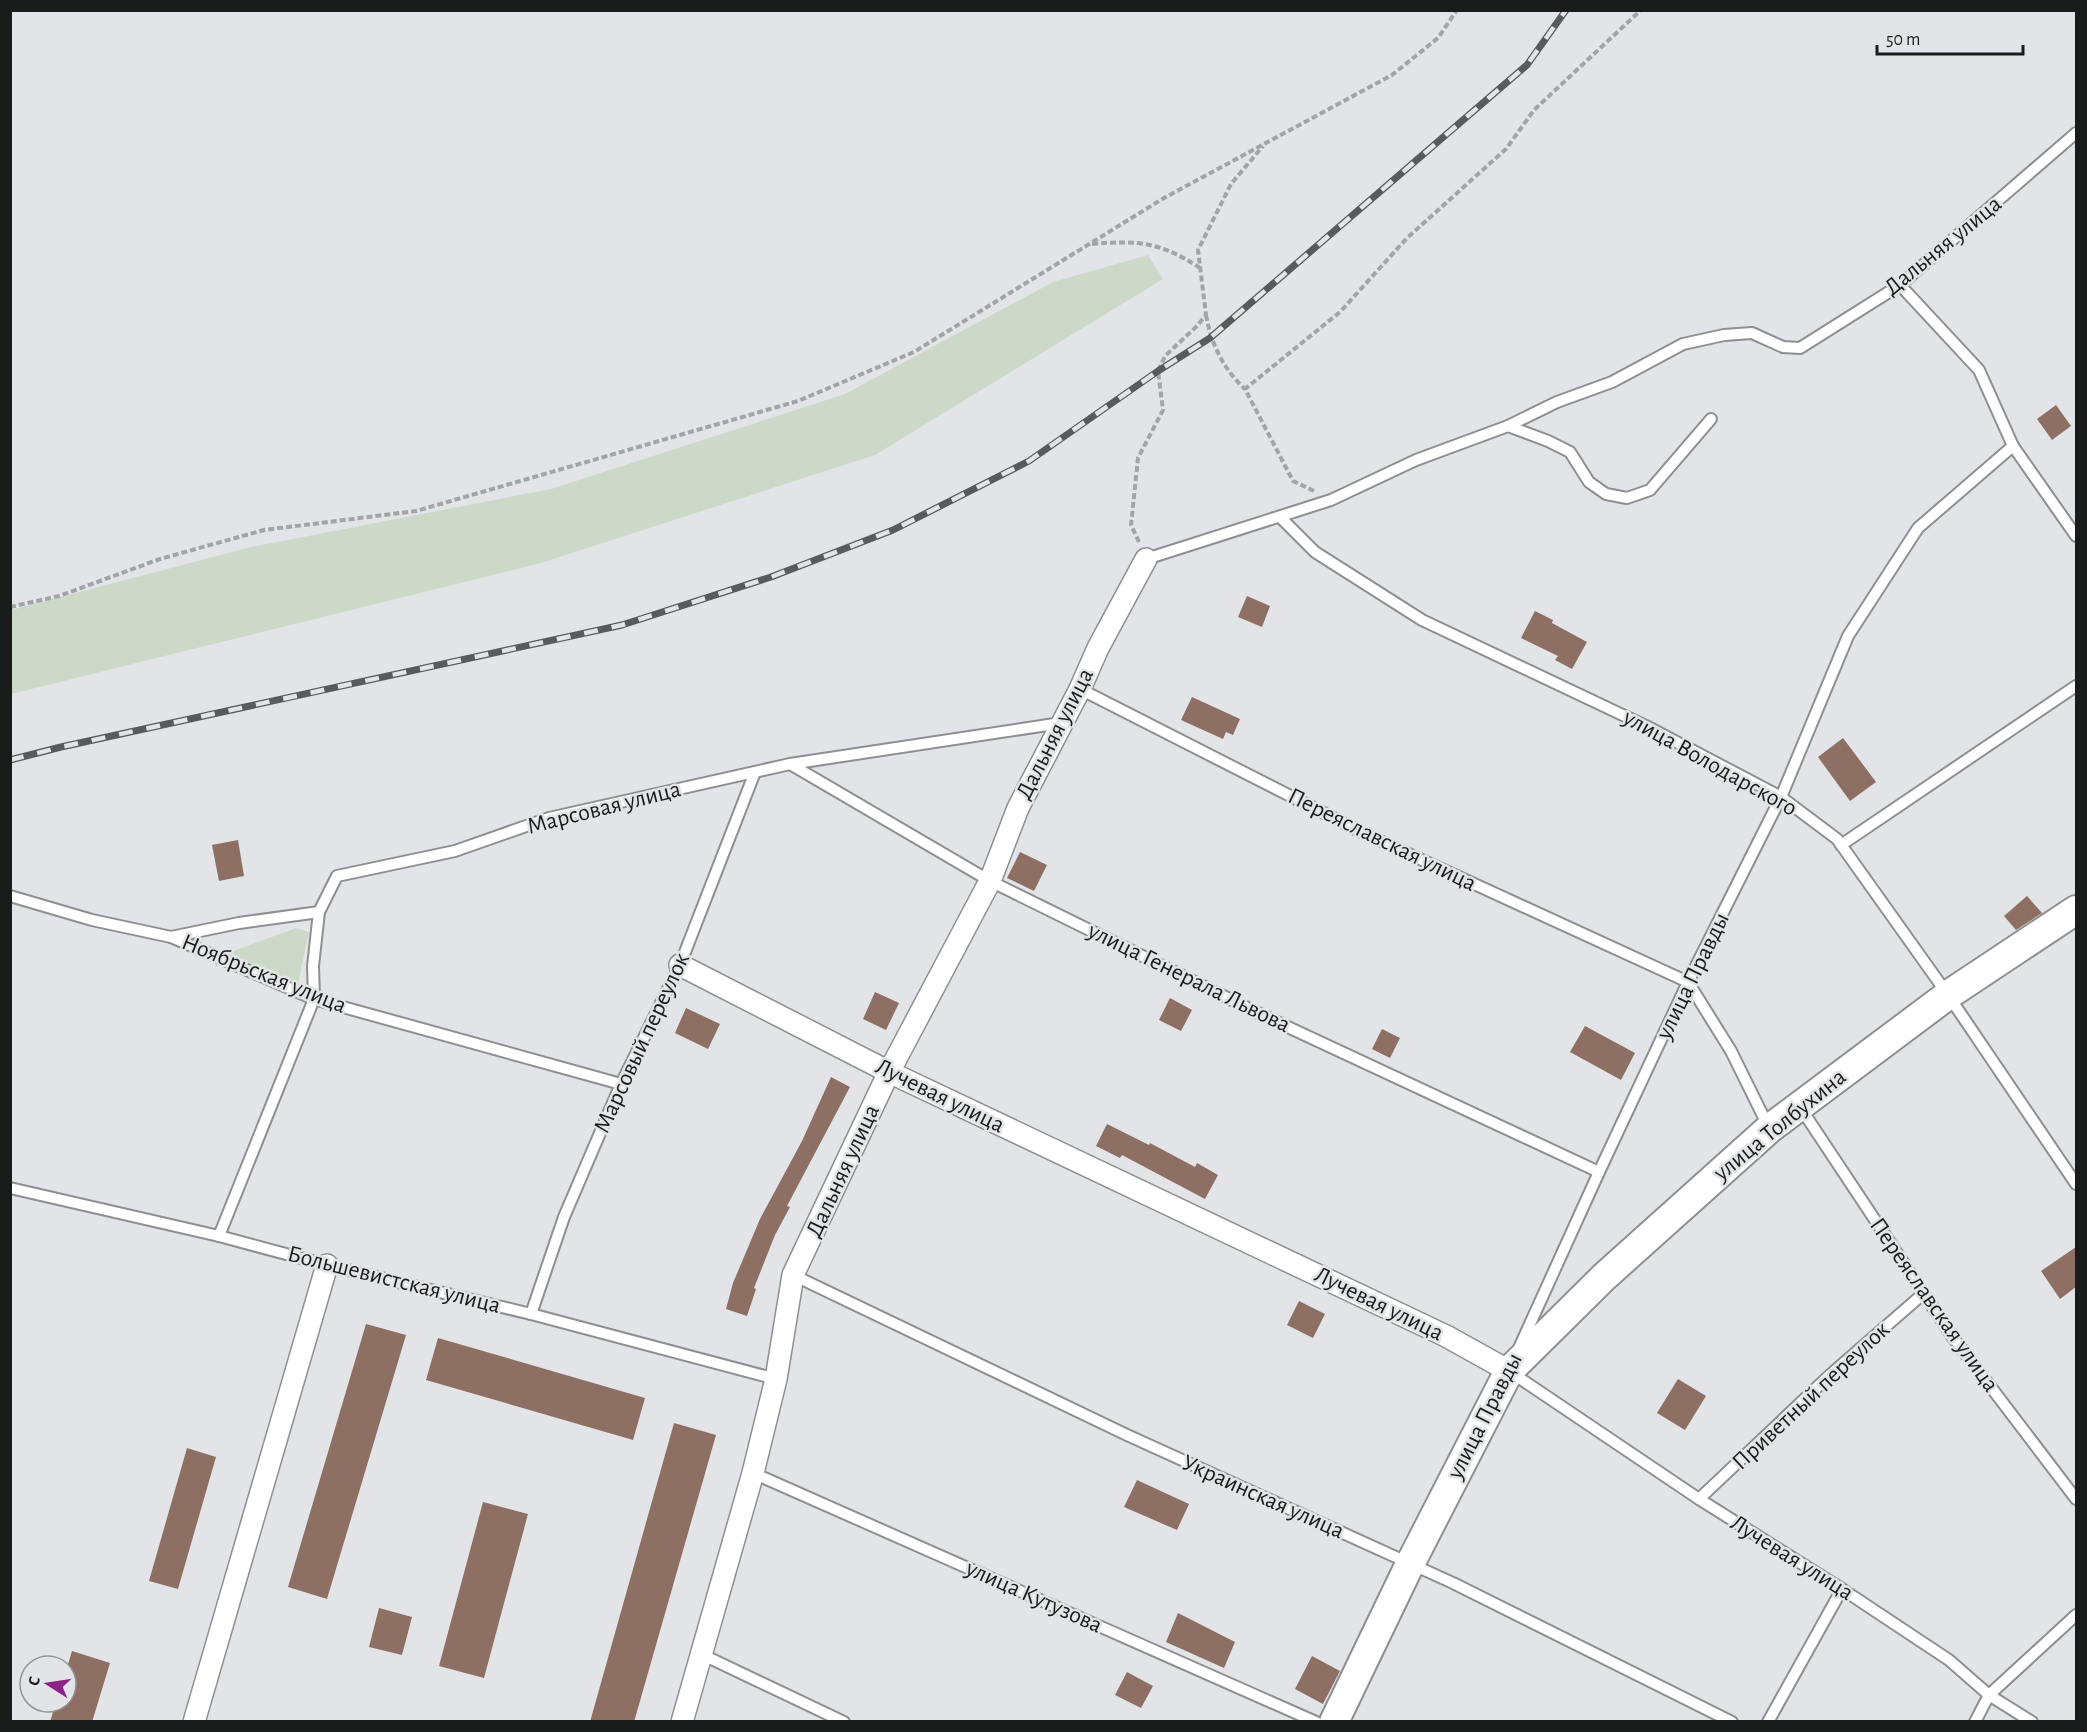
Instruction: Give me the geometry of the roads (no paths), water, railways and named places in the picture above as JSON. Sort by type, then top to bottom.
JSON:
[{"type":"main road","name":"улица Толбухина","points":[[1509,1371],[1604,1277],[1769,1129],[1948,995],[2076,910]]},
{"type":"main road","name":"улица Правды","points":[[1334,1722],[1410,1564],[1509,1371]]},
{"type":"street","name":"Дальняя улица","points":[[682,1722],[753,1473],[776,1379],[793,1275],[889,1072],[990,881],[1018,808],[1080,690],[1098,648],[1146,559]]},
{"type":"street","name":"Лучевая улица","points":[[681,965],[889,1072],[1446,1336],[1509,1371]]},
{"type":"street","points":[[194,1722],[327,1265]]},
{"type":"lane","name":"Дальняя улица","points":[[1508,426],[1557,402],[1612,382],[1683,344],[1724,334],[1752,333],[1783,348],[1800,348],[1900,285],[2076,133]]},
{"type":"lane","points":[[1900,285],[1979,370],[2013,446],[2076,536]]},
{"type":"lane","points":[[1146,559],[1331,501],[1416,460],[1508,426],[1570,452],[1589,483],[1606,494],[1627,498],[1650,490],[1710,419]]},
{"type":"lane","name":"улица Правды","points":[[1509,1371],[1688,982],[1781,797],[1848,636],[1918,528],[2013,446]]},
{"type":"lane","name":"улица Володарского","points":[[1281,518],[1315,552],[1422,620],[1648,727],[1781,797],[1837,839],[1948,995],[2076,1184]]},
{"type":"lane","points":[[1841,845],[2076,686]]},
{"type":"lane","name":"Переяславская улица","points":[[1080,690],[1361,832],[1688,982]]},
{"type":"lane","name":"Марсовая улица","points":[[319,912],[338,876],[455,851],[549,818],[790,764],[1061,723]]},
{"type":"lane","name":"улица Генерала Львова","points":[[790,764],[990,881],[1260,1014],[1599,1172]]},
{"type":"lane","name":"Марсовый переулок","points":[[531,1314],[564,1216],[621,1084],[681,965],[755,772]]},
{"type":"lane","name":"Ноябрьская улица","points":[[10,896],[92,920],[171,937],[314,999],[621,1084]]},
{"type":"lane","points":[[171,937],[239,923],[319,912],[313,966],[314,999],[219,1236]]},
{"type":"lane","points":[[1688,982],[1731,1051],[1769,1129]]},
{"type":"lane","name":"Переяславская улица","points":[[1799,1106],[1952,1336],[2076,1499]]},
{"type":"lane","name":"Большевистская улица","points":[[10,1188],[219,1236],[327,1265],[531,1314],[776,1379]]},
{"type":"lane","name":"Украинская улица","points":[[793,1275],[1127,1435],[1453,1583],[1732,1722]]},
{"type":"lane","name":"Приветный переулок","points":[[1699,1499],[1830,1375],[1924,1293]]},
{"type":"lane","name":"Лучевая улица","points":[[1509,1371],[1699,1499],[1949,1660],[1989,1695],[2032,1722]]},
{"type":"lane","name":"улица Кутузова","points":[[753,1473],[1316,1722]]},
{"type":"lane","points":[[1768,1722],[1842,1589]]},
{"type":"lane","points":[[1975,1722],[1989,1695],[2076,1615]]},
{"type":"lane","points":[[701,1654],[844,1722]]},
{"type":"railway","points":[[10,760],[622,625],[771,577],[893,530],[1029,461],[1158,371],[1210,338],[1527,65],[1566,10]]}]
